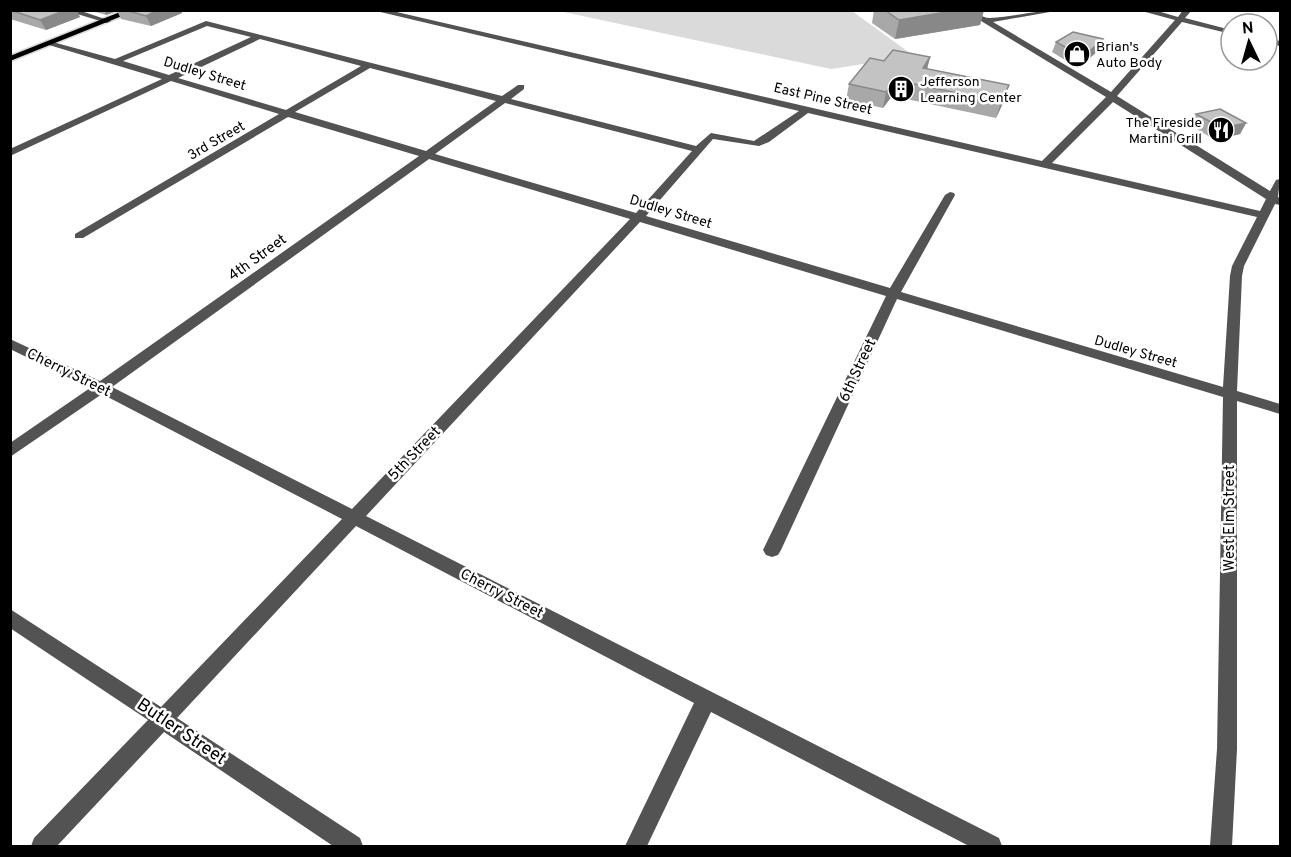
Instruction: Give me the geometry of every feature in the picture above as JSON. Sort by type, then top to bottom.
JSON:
[{"type":"main road","points":[[10,59],[133,10]]},
{"type":"street","points":[[68,10],[107,21]]},
{"type":"street","name":"East Pine Street","points":[[376,10],[1264,215]]},
{"type":"street","points":[[967,10],[1277,200]]},
{"type":"street","points":[[985,21],[1057,10]]},
{"type":"street","points":[[1142,10],[1219,29]]},
{"type":"street","points":[[1045,164],[1112,97],[1188,10]]},
{"type":"street","points":[[117,61],[206,23],[699,150]]},
{"type":"street","points":[[10,153],[258,37]]},
{"type":"street","name":"Dudley Street","points":[[52,43],[1281,409]]},
{"type":"street","name":"3rd Street","points":[[78,236],[367,66]]},
{"type":"street","name":"4th Street","points":[[10,451],[232,296],[521,87]]},
{"type":"street","name":"5th Street","points":[[42,846],[639,217],[711,136],[747,143],[761,142],[806,110]]},
{"type":"street","name":"West Elm Street","points":[[1221,846],[1227,749],[1230,394],[1236,276],[1238,266],[1264,215],[1277,200],[1281,182]]},
{"type":"street","name":"6th Street","points":[[772,550],[893,295],[950,195]]},
{"type":"street","name":"Cherry Street","points":[[10,343],[707,698],[991,846]]},
{"type":"street","name":"Butler Street","points":[[10,616],[352,846]]},
{"type":"street","points":[[636,846],[707,698]]},
{"type":"shaded area","points":[[559,11],[852,11],[914,56],[831,69]]},
{"type":"building","points":[[10,10],[66,10],[40,20]]},
{"type":"building","points":[[125,10],[158,10],[146,16]]},
{"type":"building","points":[[885,10],[958,10],[899,20]]},
{"type":"building","points":[[1073,32],[1103,39],[1083,57],[1056,42]]},
{"type":"building","points":[[893,50],[930,57],[923,68],[1009,85],[1001,102],[895,80],[886,92],[849,84],[870,58],[884,61]]},
{"type":"building","points":[[1220,109],[1246,123],[1222,128],[1196,114]]},
{"type":"place","name":"Brian's Auto Body","points":[[1077,54]]},
{"type":"place","name":"Jefferson Learning Center","points":[[901,89]]},
{"type":"place","name":"The Fireside Martini Grill","points":[[1221,130]]}]
